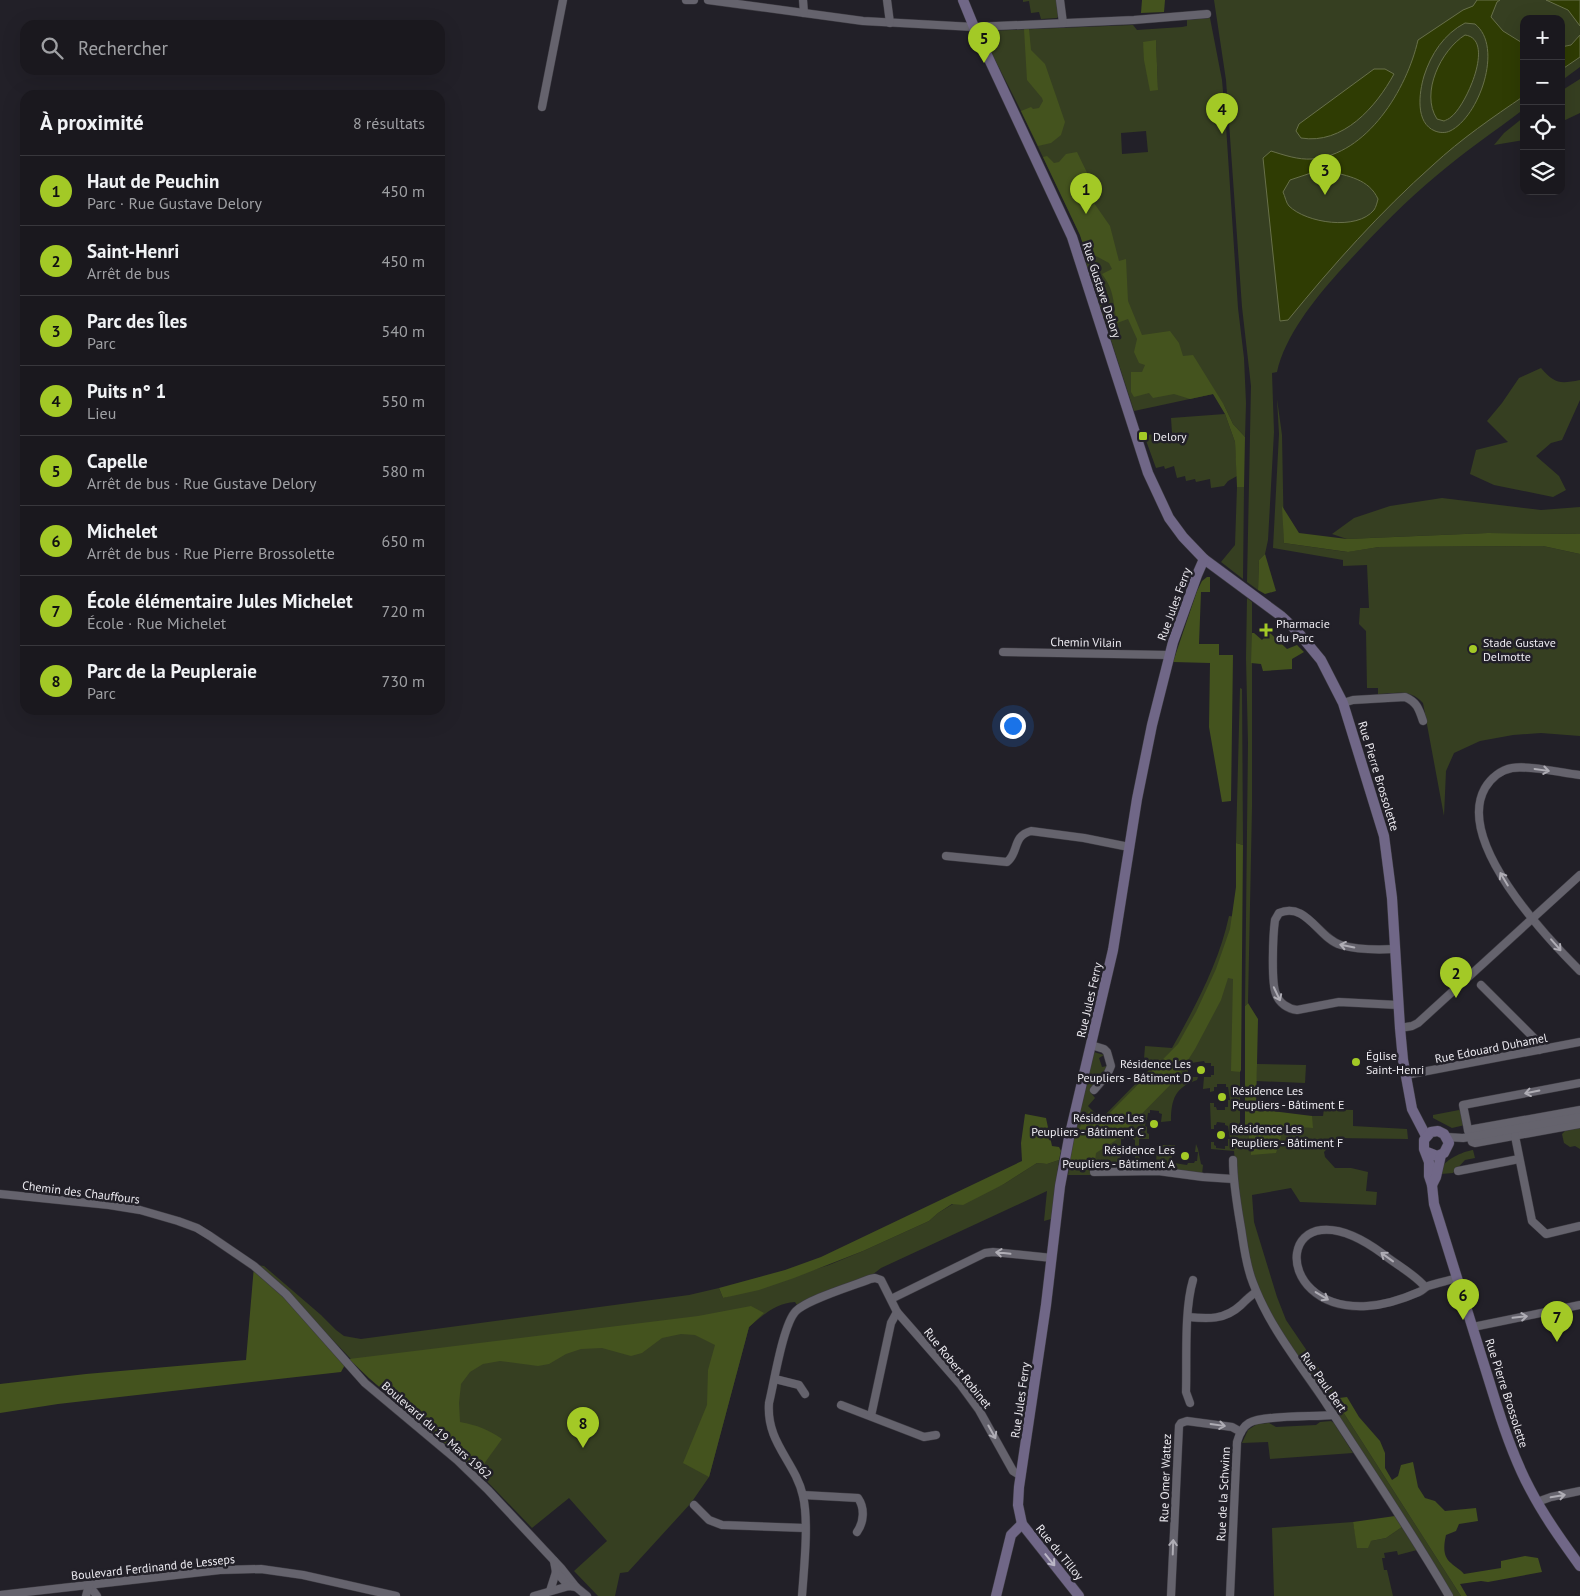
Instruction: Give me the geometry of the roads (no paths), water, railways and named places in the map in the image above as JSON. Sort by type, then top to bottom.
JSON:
[{"type":"main road","name":"Rue Gustave Delory","points":[[964,0],[974,27],[1072,237],[1148,473],[1156,492],[1169,518],[1183,537],[1204,559]]},
{"type":"main road","name":"Rue Jules Ferry","points":[[1022,1524],[1018,1505],[1020,1476],[1066,1150],[1113,950],[1141,780],[1169,655],[1179,622],[1204,559]]},
{"type":"main road","name":"Rue Pierre Brossolette","points":[[1204,559],[1297,631],[1321,660],[1343,703],[1384,836],[1389,873],[1398,1005],[1406,1076],[1412,1109],[1430,1134]]},
{"type":"main road","points":[[1441,1132],[1448,1142],[1441,1155],[1433,1156],[1427,1152],[1424,1144],[1430,1134],[1441,1132]]},
{"type":"main road","name":"Rue Pierre Brossolette","points":[[1427,1152],[1434,1204],[1506,1433],[1537,1502],[1580,1566]]},
{"type":"main road","name":"Rue Pierre Brossolette","points":[[1432,1185],[1436,1178],[1441,1155]]},
{"type":"main road","points":[[996,1596],[1011,1535],[1022,1524]]},
{"type":"main road","name":"Rue du Tilloy","points":[[1022,1524],[1079,1596]]},
{"type":"street","points":[[542,107],[563,0]]},
{"type":"street","points":[[686,0],[694,0]]},
{"type":"street","points":[[708,0],[890,23],[974,27],[1207,14]]},
{"type":"street","points":[[803,0],[804,13]]},
{"type":"street","points":[[887,0],[890,23]]},
{"type":"street","points":[[1060,0],[1063,23]]},
{"type":"street","name":"Chemin Vilain","points":[[1003,652],[1169,655]]},
{"type":"street","points":[[1343,703],[1353,700],[1404,697],[1412,700],[1419,707],[1423,721]]},
{"type":"street","points":[[1580,775],[1512,768],[1501,772],[1491,779],[1481,797],[1481,823],[1490,854],[1514,896],[1532,919],[1580,971]]},
{"type":"street","points":[[946,856],[1007,862],[1011,859],[1019,837],[1031,831],[1084,838],[1129,847]]},
{"type":"street","points":[[1400,1028],[1418,1023],[1580,876]]},
{"type":"street","points":[[1395,949],[1363,949],[1340,945],[1326,936],[1304,916],[1290,910],[1280,913],[1275,920],[1274,985],[1278,998],[1285,1006],[1291,1010],[1296,1010],[1339,1002],[1398,1005]]},
{"type":"street","points":[[1481,985],[1535,1039],[1539,1050]]},
{"type":"street","name":"Rue Edouard Duhamel","points":[[1406,1076],[1580,1042]]},
{"type":"street","points":[[1091,1045],[1104,1049],[1107,1052],[1110,1066],[1107,1075],[1094,1090]]},
{"type":"street","points":[[1580,1083],[1463,1105],[1467,1135],[1474,1143],[1580,1124]]},
{"type":"street","points":[[1448,1142],[1467,1135],[1580,1110]]},
{"type":"street","points":[[1467,1135],[1580,1117]]},
{"type":"street","points":[[1515,1136],[1532,1221],[1546,1234],[1580,1226]]},
{"type":"street","points":[[1458,1171],[1519,1159]]},
{"type":"street","name":"Rue Paul Bert","points":[[1233,1160],[1233,1179],[1245,1255],[1256,1292],[1282,1341],[1334,1415],[1420,1547],[1448,1596]]},
{"type":"street","points":[[1094,1172],[1158,1171],[1233,1179]]},
{"type":"street","name":"Chemin des Chauffours","points":[[0,1194],[110,1205],[140,1210],[197,1228],[254,1266],[286,1294],[365,1383]]},
{"type":"street","points":[[1425,1287],[1377,1250],[1344,1233],[1329,1230],[1316,1231],[1306,1236],[1298,1246],[1297,1263],[1306,1282],[1320,1296],[1334,1303],[1346,1306],[1369,1306],[1395,1301],[1421,1291],[1425,1287],[1457,1278]]},
{"type":"street","points":[[891,1299],[986,1253],[993,1252],[1052,1258]]},
{"type":"street","name":"Rue Robert Robinet","points":[[775,1379],[786,1329],[790,1319],[800,1308],[875,1278],[883,1283],[897,1312],[966,1391],[979,1410],[1013,1471],[1020,1476]]},
{"type":"street","points":[[1190,1403],[1186,1392],[1188,1317],[1193,1280]]},
{"type":"street","points":[[1188,1317],[1219,1318],[1236,1309],[1256,1292]]},
{"type":"street","points":[[1473,1327],[1580,1305]]},
{"type":"street","points":[[871,1416],[891,1323],[897,1312]]},
{"type":"street","points":[[802,1596],[805,1528],[803,1495],[798,1481],[770,1427],[768,1415],[775,1379],[799,1385],[805,1394]]},
{"type":"street","name":"Boulevard du 19 Mars 1962","points":[[365,1383],[457,1460],[488,1490],[572,1580],[573,1586]]},
{"type":"street","points":[[841,1405],[924,1437],[936,1435]]},
{"type":"street","name":"Rue de la Schwinn","points":[[1230,1596],[1237,1442],[1240,1432],[1245,1426],[1257,1420],[1334,1415]]},
{"type":"street","name":"Rue Omer Wattez","points":[[1171,1596],[1179,1426],[1187,1421],[1232,1427],[1240,1432]]},
{"type":"street","points":[[1537,1502],[1580,1491]]},
{"type":"street","points":[[803,1495],[858,1498],[862,1505],[862,1525],[857,1532]]},
{"type":"street","points":[[694,1506],[709,1520],[722,1526],[805,1528]]},
{"type":"street","points":[[550,1591],[556,1572],[554,1561]]},
{"type":"street","name":"Boulevard Ferdinand de Lesseps","points":[[0,1595],[220,1570],[261,1569],[304,1575],[396,1596]]},
{"type":"street","name":"Boulevard du 19 Mars 1962","points":[[556,1572],[588,1596]]},
{"type":"street","points":[[86,1596],[89,1585]]},
{"type":"street","points":[[89,1585],[97,1596]]},
{"type":"street","points":[[534,1596],[573,1586]]},
{"type":"place","name":"Capelle","points":[[984,63]]},
{"type":"place","name":"Puits n° 1","points":[[1222,134]]},
{"type":"place","name":"Parc des Îles","points":[[1325,195]]},
{"type":"place","name":"Haut de Peuchin","points":[[1086,214]]},
{"type":"place","name":"Delory","points":[[1143,436]]},
{"type":"place","name":"Pharmacie du Parc","points":[[1266,630]]},
{"type":"place","name":"Stade Gustave Delmotte","points":[[1473,649]]},
{"type":"place","name":"Saint-Henri","points":[[1456,998]]},
{"type":"place","name":"Église Saint-Henri","points":[[1356,1062]]},
{"type":"place","name":"Résidence Les Peupliers - Bâtiment D","points":[[1201,1070]]},
{"type":"place","name":"Résidence Les Peupliers - Bâtiment E","points":[[1222,1097]]},
{"type":"place","name":"Résidence Les Peupliers - Bâtiment C","points":[[1154,1124]]},
{"type":"place","name":"Résidence Les Peupliers - Bâtiment F","points":[[1221,1135]]},
{"type":"place","name":"Résidence Les Peupliers - Bâtiment A","points":[[1185,1156]]},
{"type":"place","name":"Michelet","points":[[1463,1320]]},
{"type":"place","name":"École élémentaire Jules Michelet","points":[[1557,1342]]},
{"type":"place","name":"Parc de la Peupleraie","points":[[583,1448]]}]
